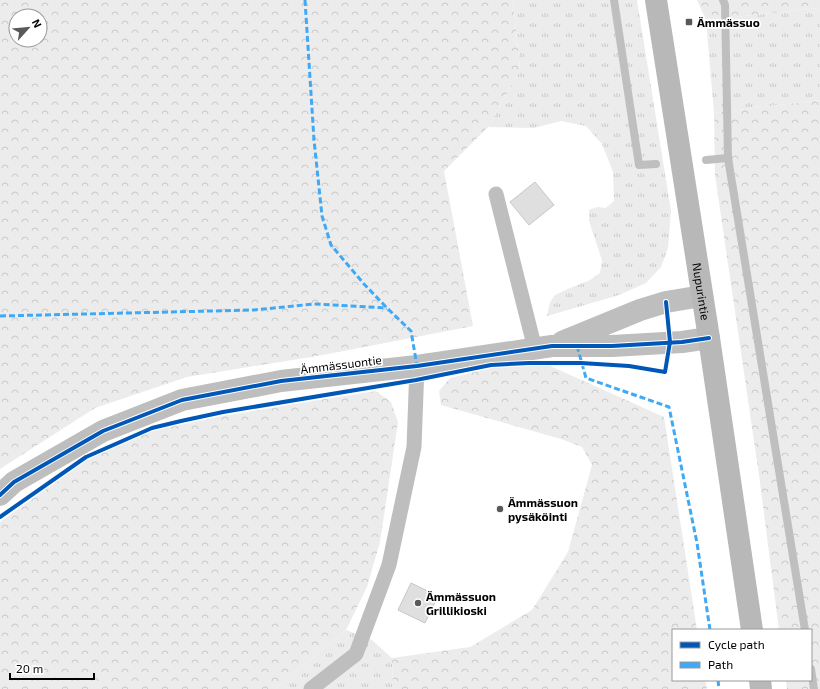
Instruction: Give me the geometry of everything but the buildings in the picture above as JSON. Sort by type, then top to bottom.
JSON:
[{"type":"main road","name":"Nupurintie","points":[[656,0],[709,338],[752,629]]},
{"type":"street","name":"Ämmässuontie","points":[[543,348],[640,310],[666,302],[702,296]]},
{"type":"street","name":"Ämmässuontie","points":[[0,494],[14,482],[102,431],[182,400],[281,382],[417,366],[543,348],[682,342],[709,338]]},
{"type":"lane","points":[[496,194],[543,348]]},
{"type":"lane","points":[[312,689],[356,654],[389,565],[414,447],[417,366]]},
{"type":"green space","points":[[0,0],[513,0],[520,70],[488,127],[444,171],[473,326],[323,355],[187,377],[95,408],[0,469]]},
{"type":"green space","points":[[513,0],[637,0],[671,211],[668,248],[661,267],[646,283],[619,295],[547,316],[550,302],[555,295],[590,280],[600,273],[602,260],[589,221],[589,210],[597,207],[606,208],[614,201],[613,172],[602,144],[586,126],[561,121],[534,128],[488,127],[520,70]]},
{"type":"green space","points":[[697,0],[820,0],[820,8],[706,20]]},
{"type":"green space","points":[[820,8],[820,100],[714,113],[706,20]]},
{"type":"green space","points":[[820,100],[820,689],[787,689],[786,681],[812,681],[812,629],[779,629],[759,475],[715,175],[714,113]]},
{"type":"green space","points":[[548,365],[664,417],[697,629],[672,629],[672,681],[705,681],[707,689],[393,689],[392,658],[470,647],[532,610],[568,552],[592,465],[582,447],[561,439],[441,405],[439,391],[450,378],[491,368]]},
{"type":"green space","points":[[376,391],[391,402],[398,422],[380,542],[367,587],[346,630],[275,689],[0,689],[0,522],[87,460],[151,431],[222,416]]},
{"type":"green space","points":[[346,630],[372,640],[392,658],[393,689],[275,689]]},
{"type":"waterway","points":[[614,0],[639,165],[656,164]]},
{"type":"waterway","points":[[723,0],[725,5],[728,158],[805,629]]},
{"type":"waterway","points":[[706,160],[728,158]]},
{"type":"waterway","points":[[812,676],[814,689]]},
{"type":"marked path","points":[[305,0],[314,140],[322,216],[331,245],[364,284],[411,331],[417,366]]},
{"type":"marked path","points":[[0,316],[254,310],[314,304],[387,308]]},
{"type":"marked path","points":[[577,346],[586,378],[669,407],[697,543],[710,629]]},
{"type":"marked path","points":[[718,681],[719,689]]},
{"type":"cycle path","points":[[0,517],[86,457],[152,428],[181,421],[223,412],[416,380],[491,365],[581,363],[629,366],[665,372],[670,342],[666,302]]},
{"type":"cycle path","points":[[0,495],[14,482],[103,431],[182,400],[281,381],[417,366],[552,346],[612,346],[682,342],[709,338]]},
{"type":"place","name":"Ämmässuo","points":[[689,22]]},
{"type":"place","name":"Ämmässuon pysäköinti","points":[[500,509]]},
{"type":"place","name":"Ämmässuon Grillikioski","points":[[418,603]]}]
